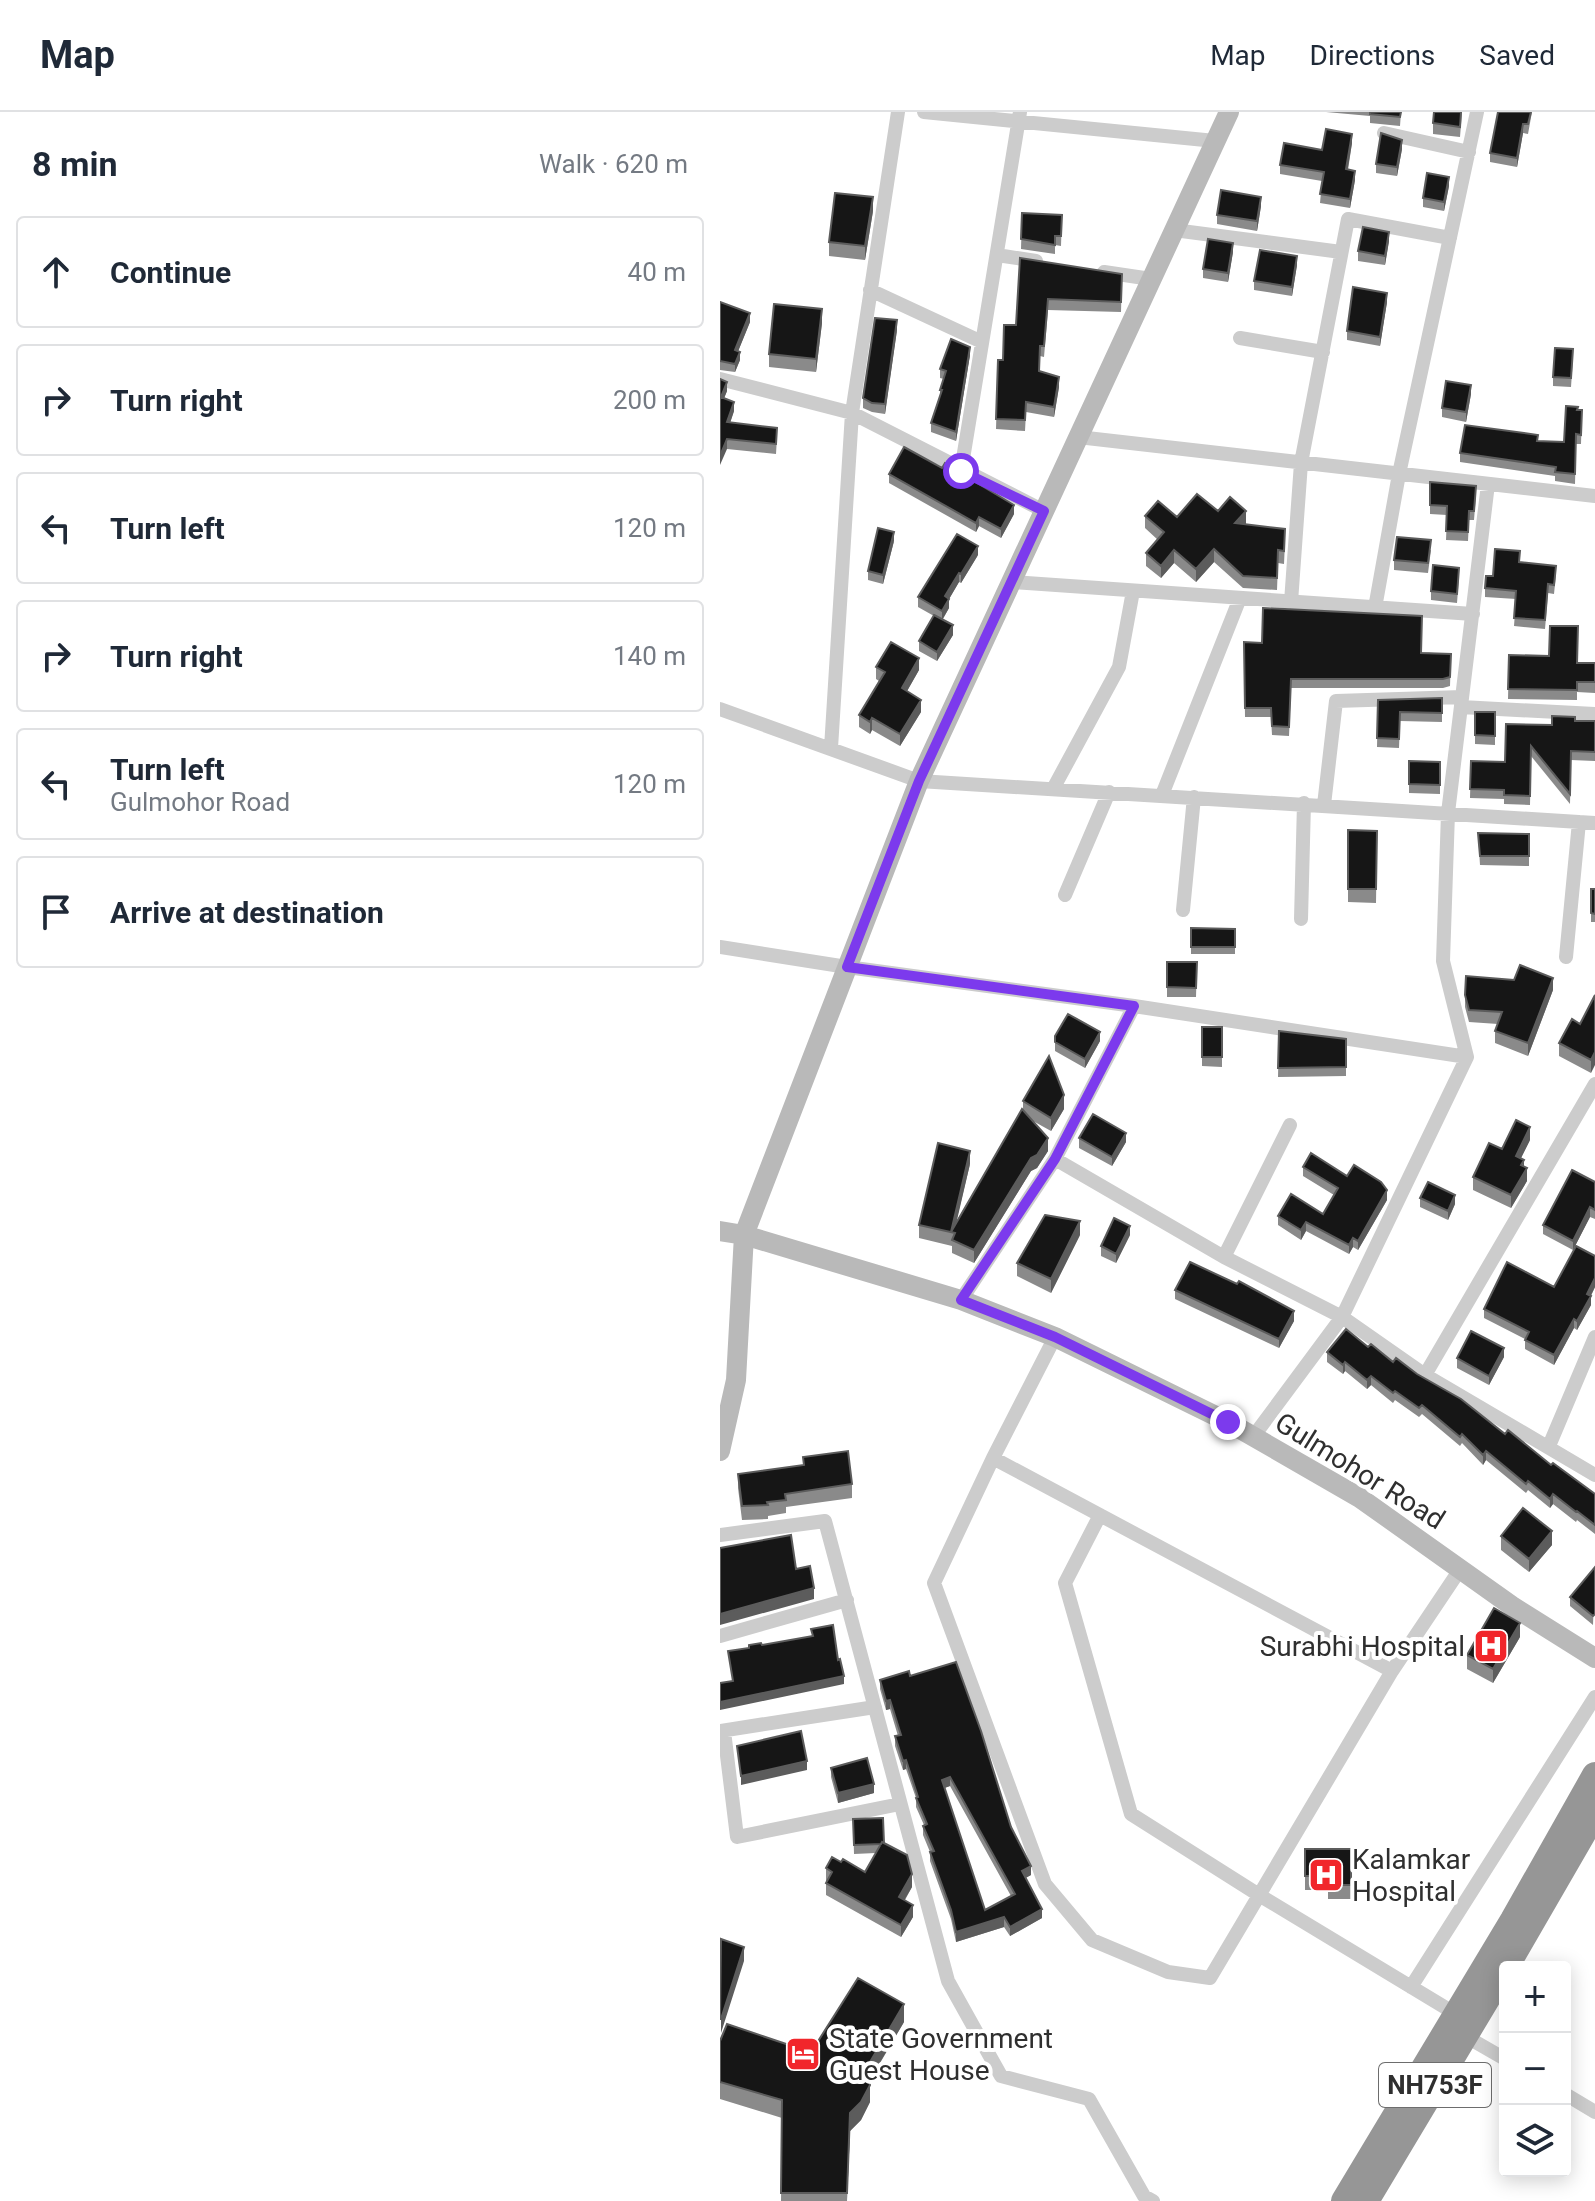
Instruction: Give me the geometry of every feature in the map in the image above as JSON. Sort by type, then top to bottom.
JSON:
[{"type":"highway","name":"NH753F","points":[[1366,2201],[1595,1775]]},
{"type":"highway","name":"NH753F","points":[[1510,1961],[1595,1813]]},
{"type":"highway","name":"NH753F","points":[[1344,2201],[1460,2025],[1499,1977]]},
{"type":"street","points":[[831,748],[852,413],[898,112]]},
{"type":"street","points":[[924,112],[1019,116],[1215,141]]},
{"type":"street","points":[[720,1451],[744,1235],[919,781],[1229,112]]},
{"type":"street","points":[[1375,608],[1399,474],[1477,112]]},
{"type":"street","points":[[961,471],[1019,116]]},
{"type":"street","points":[[1384,133],[1469,152]]},
{"type":"street","points":[[1291,602],[1301,463],[1348,219],[1450,238]]},
{"type":"street","points":[[1174,230],[1341,252]]},
{"type":"street","points":[[997,255],[1059,264]]},
{"type":"street","points":[[1089,269],[1151,279]]},
{"type":"street","points":[[870,290],[982,342]]},
{"type":"street","points":[[1240,338],[1323,352]]},
{"type":"street","points":[[720,379],[852,413],[1044,511]]},
{"type":"street","points":[[1078,437],[1595,496]]},
{"type":"street","points":[[1253,1437],[1342,1317],[1467,1057],[1443,961],[1448,813],[1488,484]]},
{"type":"street","points":[[1011,582],[1473,614]]},
{"type":"street","points":[[1053,789],[1119,667],[1133,591]]},
{"type":"street","points":[[1162,795],[1240,598]]},
{"type":"street","points":[[1324,805],[1336,701],[1462,702],[1595,714]]},
{"type":"street","points":[[720,709],[919,781],[1595,823]]},
{"type":"street","points":[[1065,895],[1109,792]]},
{"type":"street","points":[[1183,910],[1194,797]]},
{"type":"street","points":[[1301,919],[1304,803]]},
{"type":"street","points":[[1566,957],[1579,822]]},
{"type":"street","points":[[720,947],[1467,1057]]},
{"type":"street","points":[[961,1300],[1055,1159],[1134,1006]]},
{"type":"street","points":[[1425,1375],[1595,1084]]},
{"type":"street","points":[[1224,1257],[1290,1125]]},
{"type":"street","points":[[1055,1159],[1224,1257],[1342,1317],[1425,1375],[1595,1475]]},
{"type":"street","name":"Gulmohor Road","points":[[720,1231],[744,1235],[961,1300],[1055,1337],[1253,1437],[1360,1498],[1512,1606],[1595,1658]]},
{"type":"street","points":[[1055,1337],[934,1583],[1045,1884],[1092,1940],[1168,1972],[1210,1978],[1392,1671],[1461,1568]]},
{"type":"street","points":[[1549,1446],[1595,1337]]},
{"type":"street","points":[[993,1458],[1392,1671]]},
{"type":"street","points":[[1100,1515],[1065,1583],[1131,1814],[1411,1987],[1499,2054]]},
{"type":"street","points":[[720,1535],[825,1521],[948,1981],[1001,2076],[1089,2099],[1144,2196],[1153,2201]]},
{"type":"street","points":[[720,1636],[847,1600]]},
{"type":"street","points":[[1411,1987],[1595,1697]]},
{"type":"street","points":[[875,1707],[722,1731],[737,1837],[900,1804]]},
{"type":"street","points":[[1571,2098],[1595,2112]]},
{"type":"building","points":[[1370,112],[1401,112],[1400,117]]},
{"type":"building","points":[[1434,112],[1461,112],[1460,127],[1433,123]]},
{"type":"building","points":[[1498,112],[1531,112],[1528,124],[1523,124],[1517,158],[1490,153]]},
{"type":"building","points":[[1326,129],[1352,134],[1346,169],[1355,171],[1350,199],[1320,194],[1324,172],[1280,165],[1284,143],[1322,150]]},
{"type":"building","points":[[1381,133],[1402,140],[1397,167],[1376,164]]},
{"type":"building","points":[[1427,173],[1449,177],[1444,202],[1423,198]]},
{"type":"building","points":[[1221,190],[1261,197],[1257,221],[1217,215]]},
{"type":"building","points":[[835,193],[873,197],[865,246],[829,242]]},
{"type":"building","points":[[1022,213],[1062,215],[1061,236],[1055,236],[1055,245],[1021,239]]},
{"type":"building","points":[[1363,227],[1389,232],[1385,256],[1358,251]]},
{"type":"building","points":[[1208,239],[1233,243],[1228,273],[1203,269]]},
{"type":"building","points":[[1260,250],[1297,256],[1292,287],[1254,281]]},
{"type":"building","points":[[1020,258],[1122,274],[1121,302],[1048,299],[1039,371],[1059,377],[1054,407],[1026,402],[1025,420],[996,419],[998,360],[1003,360],[1004,325],[1016,325]]},
{"type":"building","points":[[1353,287],[1387,293],[1380,337],[1347,331]]},
{"type":"building","points":[[720,302],[750,313],[735,350],[740,352],[735,364],[720,361]]},
{"type":"building","points":[[774,304],[822,309],[816,359],[769,354]]},
{"type":"building","points":[[875,318],[897,320],[885,404],[872,403],[863,398]]},
{"type":"building","points":[[951,339],[970,347],[956,432],[931,423],[946,371],[940,369]]},
{"type":"building","points":[[1555,348],[1573,349],[1571,378],[1553,377]]},
{"type":"building","points":[[720,379],[727,382],[721,397],[734,402],[727,422],[777,428],[776,444],[727,439],[720,456]]},
{"type":"building","points":[[1446,381],[1471,385],[1466,412],[1442,408]]},
{"type":"building","points":[[1566,406],[1582,410],[1581,435],[1576,434],[1575,474],[1555,472],[1556,467],[1460,453],[1465,425],[1538,435],[1537,441],[1564,442]]},
{"type":"building","points":[[904,447],[942,468],[945,463],[965,473],[1014,505],[1001,529],[979,517],[976,523],[889,474]]},
{"type":"building","points":[[1430,482],[1476,486],[1474,511],[1469,511],[1468,532],[1446,531],[1447,506],[1430,505]]},
{"type":"building","points":[[1197,494],[1218,511],[1230,497],[1246,511],[1235,523],[1285,529],[1284,551],[1278,550],[1277,578],[1243,576],[1214,549],[1196,569],[1174,550],[1161,566],[1146,553],[1164,532],[1145,516],[1158,501],[1177,517]]},
{"type":"building","points":[[878,528],[894,532],[883,575],[868,571]]},
{"type":"building","points":[[957,534],[978,546],[945,596],[949,599],[942,611],[918,597]]},
{"type":"building","points":[[1397,537],[1431,540],[1428,563],[1394,560]]},
{"type":"building","points":[[1495,549],[1520,551],[1519,562],[1556,566],[1554,585],[1548,584],[1545,620],[1514,618],[1516,591],[1485,588],[1486,576],[1493,576]]},
{"type":"building","points":[[1433,565],[1459,568],[1457,594],[1431,591]]},
{"type":"building","points":[[1263,608],[1422,616],[1421,653],[1451,654],[1450,677],[1291,679],[1289,727],[1272,726],[1271,708],[1245,708],[1244,642],[1262,643]]},
{"type":"building","points":[[934,615],[953,625],[937,652],[919,641]]},
{"type":"building","points":[[1550,626],[1578,626],[1577,663],[1595,663],[1595,682],[1577,682],[1577,690],[1508,689],[1509,655],[1549,656]]},
{"type":"building","points":[[891,642],[919,658],[902,688],[921,700],[900,734],[872,718],[870,722],[859,715],[885,672],[876,667]]},
{"type":"building","points":[[1442,698],[1442,713],[1400,712],[1399,739],[1377,738],[1378,700]]},
{"type":"building","points":[[1475,712],[1495,712],[1495,736],[1475,735]]},
{"type":"building","points":[[1552,716],[1595,721],[1595,752],[1571,751],[1570,794],[1531,746],[1530,796],[1504,795],[1504,790],[1470,789],[1471,761],[1505,762],[1506,724],[1552,725]]},
{"type":"building","points":[[1409,761],[1440,762],[1440,785],[1409,784]]},
{"type":"building","points":[[1348,830],[1377,831],[1376,889],[1348,889]]},
{"type":"building","points":[[1478,833],[1529,834],[1529,856],[1480,856]]},
{"type":"building","points":[[1591,889],[1595,889],[1595,914],[1591,913]]},
{"type":"building","points":[[1191,928],[1235,929],[1235,947],[1191,947]]},
{"type":"building","points":[[1167,962],[1197,962],[1196,988],[1167,987]]},
{"type":"building","points":[[1520,965],[1553,978],[1528,1043],[1495,1031],[1502,1012],[1469,1010],[1465,995],[1466,976],[1514,980]]},
{"type":"building","points":[[1595,995],[1595,1052],[1591,1060],[1559,1043],[1572,1019],[1580,1024]]},
{"type":"building","points":[[1068,1014],[1100,1032],[1085,1059],[1055,1042],[1055,1036]]},
{"type":"building","points":[[1202,1027],[1222,1027],[1222,1057],[1202,1057]]},
{"type":"building","points":[[1279,1031],[1346,1039],[1346,1067],[1278,1068]]},
{"type":"building","points":[[1049,1056],[1064,1095],[1051,1118],[1023,1101]]},
{"type":"building","points":[[1022,1109],[1048,1138],[1037,1155],[1031,1158],[974,1250],[952,1240],[955,1233],[919,1225],[938,1143],[970,1151],[951,1232]]},
{"type":"building","points":[[1093,1114],[1126,1133],[1112,1157],[1079,1138]]},
{"type":"building","points":[[1516,1120],[1530,1127],[1516,1156],[1524,1160],[1521,1165],[1527,1168],[1511,1195],[1473,1177],[1489,1143],[1502,1149]]},
{"type":"building","points":[[1311,1153],[1347,1176],[1354,1165],[1381,1182],[1387,1190],[1358,1241],[1353,1238],[1349,1245],[1306,1222],[1301,1230],[1278,1216],[1291,1194],[1323,1214],[1338,1188],[1303,1167]]},
{"type":"building","points":[[1572,1170],[1595,1182],[1595,1210],[1590,1207],[1573,1241],[1543,1225]]},
{"type":"building","points":[[1428,1182],[1455,1195],[1448,1211],[1420,1198]]},
{"type":"building","points":[[1045,1215],[1080,1221],[1051,1279],[1017,1263]]},
{"type":"building","points":[[1114,1218],[1130,1226],[1116,1254],[1101,1246]]},
{"type":"building","points":[[1576,1246],[1595,1256],[1595,1278],[1587,1294],[1591,1296],[1554,1355],[1525,1340],[1529,1332],[1484,1309],[1507,1262],[1554,1287]]},
{"type":"building","points":[[1190,1262],[1237,1284],[1239,1281],[1294,1311],[1279,1339],[1175,1290]]},
{"type":"building","points":[[1346,1329],[1368,1347],[1371,1344],[1393,1362],[1396,1358],[1461,1399],[1505,1434],[1508,1430],[1551,1465],[1553,1463],[1595,1494],[1595,1525],[1553,1494],[1550,1499],[1528,1481],[1526,1484],[1486,1451],[1483,1455],[1462,1434],[1460,1437],[1422,1405],[1419,1408],[1371,1376],[1367,1380],[1345,1362],[1343,1365],[1327,1352]]},
{"type":"building","points":[[1471,1331],[1504,1348],[1489,1376],[1457,1358]]},
{"type":"building","points":[[848,1451],[852,1484],[785,1494],[786,1500],[767,1502],[768,1505],[742,1506],[738,1474],[804,1465],[803,1457]]},
{"type":"building","points":[[1523,1508],[1552,1531],[1529,1559],[1501,1536]]},
{"type":"building","points":[[791,1535],[796,1569],[810,1566],[814,1588],[720,1614],[720,1548]]},
{"type":"building","points":[[1595,1567],[1595,1614],[1593,1616],[1570,1597]]},
{"type":"building","points":[[1494,1608],[1520,1623],[1493,1669],[1467,1655]]},
{"type":"building","points":[[833,1625],[838,1660],[844,1676],[720,1702],[720,1683],[733,1681],[728,1651],[813,1636],[811,1629]]},
{"type":"building","points":[[956,1662],[1011,1827],[1031,1866],[1022,1871],[1042,1909],[1010,1927],[1004,1917],[956,1932],[930,1852],[934,1851],[923,1826],[927,1824],[895,1736],[901,1735],[880,1680],[909,1671],[910,1676]],"holes":[[[950,1777],[1015,1894],[985,1910],[942,1780]]]},
{"type":"building","points":[[801,1731],[807,1761],[741,1776],[737,1746]]},
{"type":"building","points":[[867,1758],[874,1784],[838,1793],[831,1768]]},
{"type":"building","points":[[883,1818],[884,1843],[854,1845],[853,1819]]},
{"type":"building","points":[[882,1842],[907,1855],[912,1874],[899,1897],[913,1905],[901,1925],[826,1883],[832,1872],[826,1868],[832,1857],[841,1862],[843,1859],[865,1872]]},
{"type":"building","points":[[1305,1849],[1351,1849],[1351,1885],[1328,1885],[1328,1876],[1305,1876]]},
{"type":"building","points":[[721,1939],[744,1947],[720,2019]]},
{"type":"building","points":[[858,1978],[904,2004],[866,2069],[870,2085],[861,2102],[850,2113],[847,2193],[781,2193],[782,2100],[720,2082],[720,2041],[727,2024],[798,2048],[803,2041],[815,2046]]},
{"type":"place","name":"Surabhi Hospital","points":[[1491,1646]]},
{"type":"place","name":"Kalamkar Hospital","points":[[1326,1875]]},
{"type":"place","name":"State Government Guest House","points":[[803,2054]]},
{"type":"route","points":[[961,471],[1044,511],[919,781],[847,967],[1134,1006],[1055,1159],[961,1300],[1055,1337],[1228,1422]]}]
